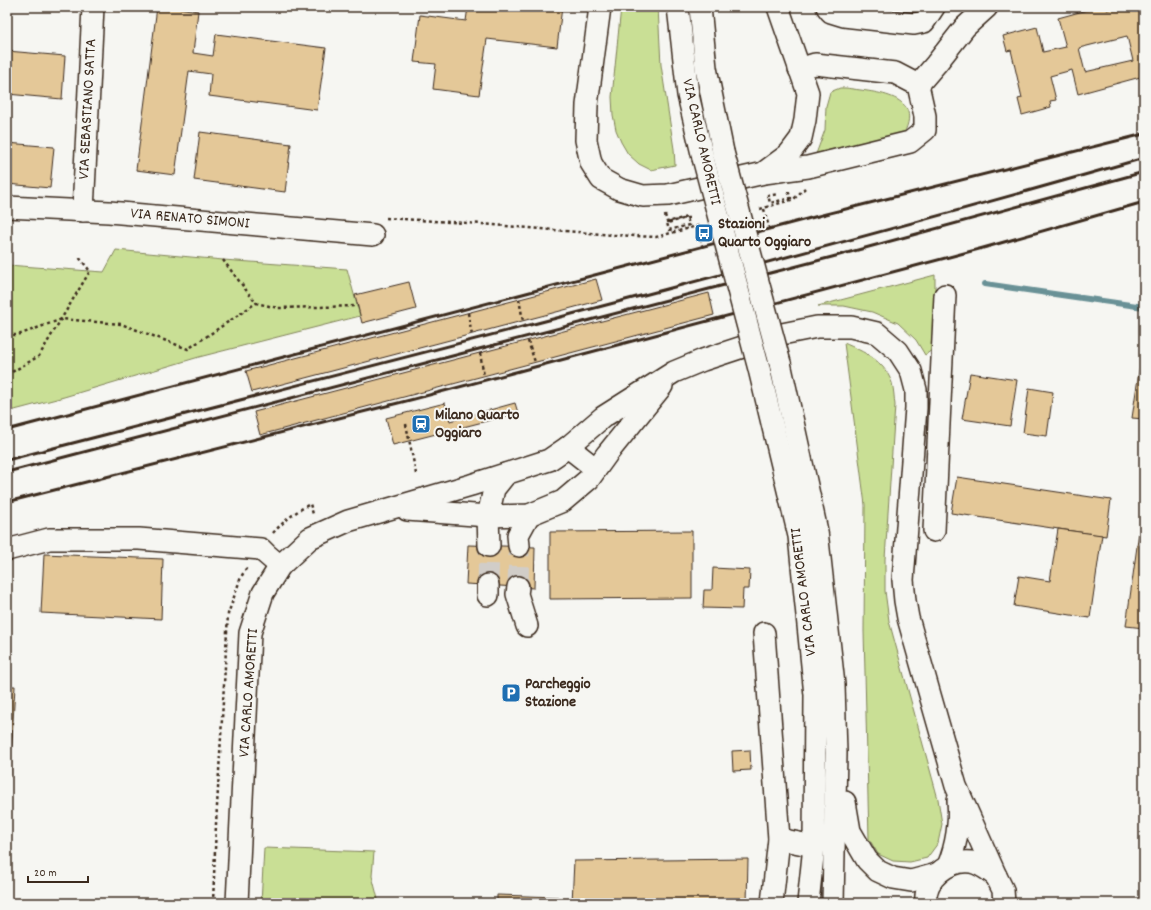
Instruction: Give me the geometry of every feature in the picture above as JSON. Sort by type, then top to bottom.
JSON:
[{"type":"street","name":"VIA SEBASTIANO SATTA","points":[[83,211],[93,7]]},
{"type":"street","points":[[600,7],[587,105],[586,140],[591,163],[600,179],[619,189],[643,196],[668,195],[764,173],[808,167],[910,142],[925,130],[918,85]]},
{"type":"street","name":"VIA CARLO AMORETTI","points":[[678,7],[688,95],[703,158],[759,369],[799,536],[815,695],[814,846],[808,903]]},
{"type":"street","name":"VIA CARLO AMORETTI","points":[[700,7],[706,68],[723,152],[780,363],[817,531],[834,685],[836,753],[833,903]]},
{"type":"street","points":[[764,173],[789,154],[801,138],[808,93],[778,7]]},
{"type":"street","points":[[827,7],[831,12],[844,16],[914,24],[924,22],[934,7]]},
{"type":"street","points":[[918,85],[965,27],[987,7]]},
{"type":"street","points":[[799,69],[815,64],[895,73],[918,85]]},
{"type":"street","name":"VIA RENATO SIMONI","points":[[7,207],[377,226]]},
{"type":"street","points":[[906,538],[920,533],[938,533],[945,438],[945,295]]},
{"type":"street","name":"VIA CARLO AMORETTI","points":[[237,903],[250,632],[263,593],[280,566],[310,538],[348,521],[549,460],[568,447],[603,417],[674,372],[703,360],[782,334],[817,327],[852,327],[877,333],[898,351],[911,371],[916,390],[903,580],[904,601],[956,786],[1003,890],[1004,903]]},
{"type":"street","name":"VIA CARLO AMORETTI","points":[[389,509],[435,511],[488,516],[529,515],[563,501],[589,480],[607,454],[674,372]]},
{"type":"street","points":[[914,432],[945,438]]},
{"type":"street","points":[[568,447],[596,469]]},
{"type":"street","points":[[489,546],[488,516],[494,488],[506,474]]},
{"type":"street","points":[[519,546],[518,535],[529,515]]},
{"type":"street","points":[[7,550],[49,540],[139,539],[262,549],[280,566]]},
{"type":"street","points":[[518,587],[517,594],[527,626]]},
{"type":"street","points":[[764,633],[779,839],[772,903]]},
{"type":"street","name":"VIA CARLO AMORETTI","points":[[836,753],[850,831],[867,860],[878,871],[893,878],[911,881],[942,870],[958,862],[971,862],[984,866],[996,876]]},
{"type":"street","name":"VIA CARLO AMORETTI","points":[[926,903],[930,885],[942,870],[957,838],[959,817],[956,786]]},
{"type":"street","points":[[779,839],[814,846]]},
{"type":"path","points":[[768,196],[770,203],[791,198],[789,191]]},
{"type":"path","points":[[764,209],[770,231]]},
{"type":"path","points":[[665,215],[667,222],[687,217],[688,221],[689,225],[669,230],[667,223],[687,218],[689,218]]},
{"type":"path","points":[[377,226],[482,224],[656,237],[674,233]]},
{"type":"path","points":[[697,227],[703,249]]},
{"type":"path","points":[[7,375],[39,356],[62,319],[90,271],[78,256]]},
{"type":"path","points":[[223,260],[256,303],[278,308],[358,306]]},
{"type":"path","points":[[519,299],[523,321]]},
{"type":"path","points":[[7,335],[18,335],[62,319],[121,324],[188,349],[256,303]]},
{"type":"path","points":[[468,313],[472,335]]},
{"type":"path","points":[[528,340],[535,362]]},
{"type":"path","points":[[480,353],[484,376]]},
{"type":"path","points":[[406,424],[416,474]]},
{"type":"green space","points":[[621,7],[658,7],[661,65],[674,149],[675,165],[651,170],[639,164],[628,154],[616,130],[612,97]]},
{"type":"green space","points":[[840,88],[880,93],[901,102],[907,110],[909,120],[904,133],[817,156],[816,154],[825,130],[826,106],[830,92]]},
{"type":"green space","points":[[116,250],[347,269],[360,316],[199,357],[64,397],[7,412],[7,265],[104,272]]},
{"type":"green space","points":[[935,275],[935,348],[925,355],[916,340],[898,323],[872,312],[844,306],[818,306]]},
{"type":"green space","points":[[844,343],[866,354],[879,363],[888,375],[894,391],[895,405],[885,559],[885,591],[889,621],[938,799],[942,824],[938,843],[927,858],[910,862],[893,861],[878,854],[869,839],[864,631],[865,505]]},
{"type":"green space","points":[[264,848],[374,852],[372,876],[379,903],[261,903]]},
{"type":"building","points":[[157,7],[171,7],[198,11],[193,53],[213,56],[216,34],[326,48],[317,110],[209,96],[211,74],[189,71],[175,175],[136,170]]},
{"type":"building","points":[[468,7],[562,7],[557,47],[487,39],[479,95],[433,89],[436,64],[414,62],[420,15],[466,21]]},
{"type":"building","points":[[1098,7],[1106,7],[1107,10],[1118,7],[1144,7],[1144,76],[1078,94],[1072,70],[1050,76],[1056,100],[1050,101],[1051,107],[1022,115],[1018,99],[1022,98],[1011,50],[1007,51],[1003,36],[1037,27],[1043,52],[1066,47],[1058,18]],"holes":[[[1127,36],[1133,61],[1085,72],[1079,48]]]},
{"type":"building","points":[[7,51],[65,56],[62,99],[7,94]]},
{"type":"building","points":[[200,132],[291,144],[285,192],[194,180]]},
{"type":"building","points":[[7,143],[54,147],[50,188],[7,184]]},
{"type":"building","points":[[596,279],[602,300],[252,392],[246,371]]},
{"type":"building","points":[[409,282],[416,309],[362,323],[355,295]]},
{"type":"building","points":[[709,293],[714,315],[260,435],[254,412]]},
{"type":"building","points":[[1144,338],[1144,419],[1132,418]]},
{"type":"building","points":[[970,373],[1017,380],[1010,426],[962,419]]},
{"type":"building","points":[[1029,388],[1053,392],[1047,436],[1023,433]]},
{"type":"building","points":[[445,403],[450,421],[515,403],[518,413],[393,445],[386,418]]},
{"type":"building","points":[[957,477],[1111,500],[1106,536],[951,513]]},
{"type":"building","points":[[1058,529],[1102,535],[1090,618],[1014,606],[1019,576],[1050,581]]},
{"type":"building","points":[[692,531],[692,598],[550,599],[550,532]]},
{"type":"building","points":[[1139,532],[1144,532],[1144,628],[1126,626]]},
{"type":"building","points":[[468,545],[535,547],[534,588],[466,584]]},
{"type":"building","points":[[44,554],[163,559],[161,619],[41,613]]},
{"type":"building","points":[[713,568],[750,570],[749,589],[743,589],[742,609],[703,608],[704,590],[712,590]]},
{"type":"building","points":[[7,686],[15,686],[10,777],[7,777]]},
{"type":"building","points":[[750,750],[751,770],[733,771],[732,751]]},
{"type":"building","points":[[748,859],[747,903],[572,903],[574,861]]},
{"type":"building","points":[[497,895],[558,897],[558,903],[497,903]]},
{"type":"waterway","points":[[985,284],[1144,307]]},
{"type":"tunnel","points":[[488,585],[489,546]]},
{"type":"tunnel","points":[[518,587],[519,546]]},
{"type":"railway","points":[[7,430],[822,215],[1144,134]]},
{"type":"railway","points":[[7,460],[719,275],[1144,158]]},
{"type":"railway","points":[[7,472],[832,257],[1144,172]]},
{"type":"railway","points":[[7,502],[414,399],[983,248],[1144,202]]},
{"type":"place","name":"Stazioni Quarto Oggiaro","points":[[704,233]]},
{"type":"place","name":"Milano Quarto Oggiaro","points":[[421,424]]},
{"type":"place","name":"Parcheggio Stazione","points":[[511,693]]}]
